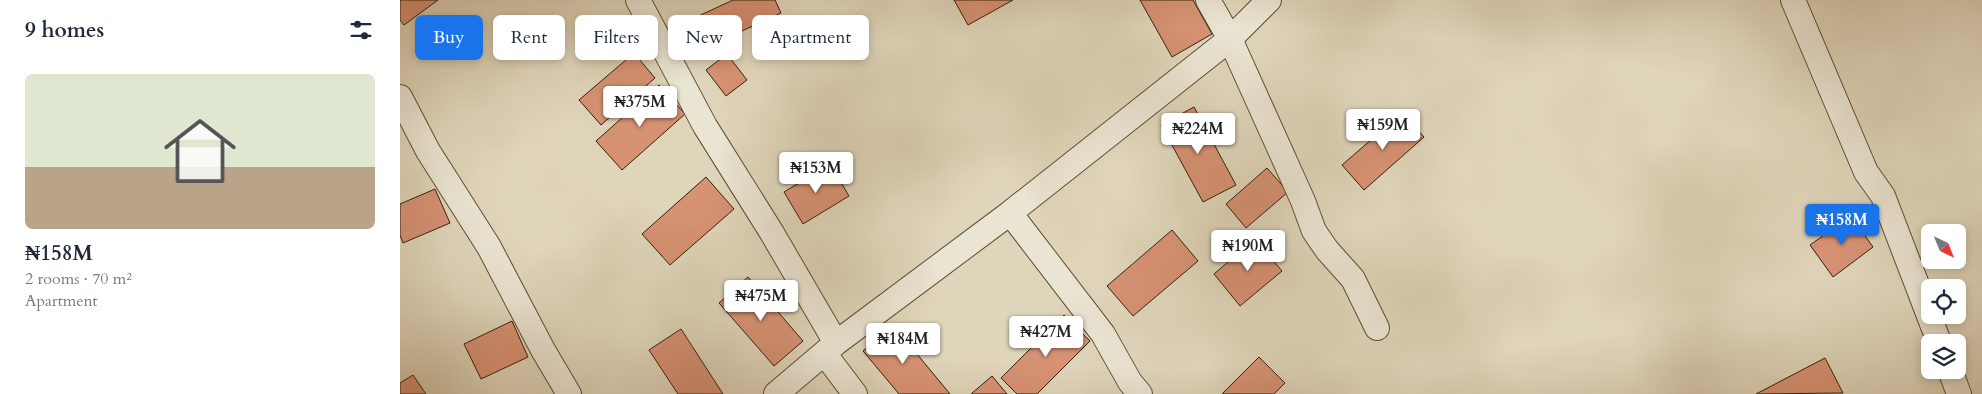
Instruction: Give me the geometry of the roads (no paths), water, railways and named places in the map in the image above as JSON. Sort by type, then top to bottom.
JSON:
[{"type":"street","points":[[638,0],[706,126],[772,233],[855,394]]},
{"type":"street","points":[[1208,0],[1230,39],[1303,201],[1314,231],[1327,250],[1353,279],[1378,328]]},
{"type":"street","points":[[776,394],[830,348],[1010,213],[1230,39],[1269,0]]},
{"type":"street","points":[[1793,0],[1866,172],[1882,196],[1936,334]]},
{"type":"street","points":[[400,97],[428,151],[489,247],[543,350],[569,394]]},
{"type":"street","points":[[1010,213],[1102,334],[1130,382],[1140,394]]},
{"type":"street","points":[[1953,379],[1959,394]]}]
